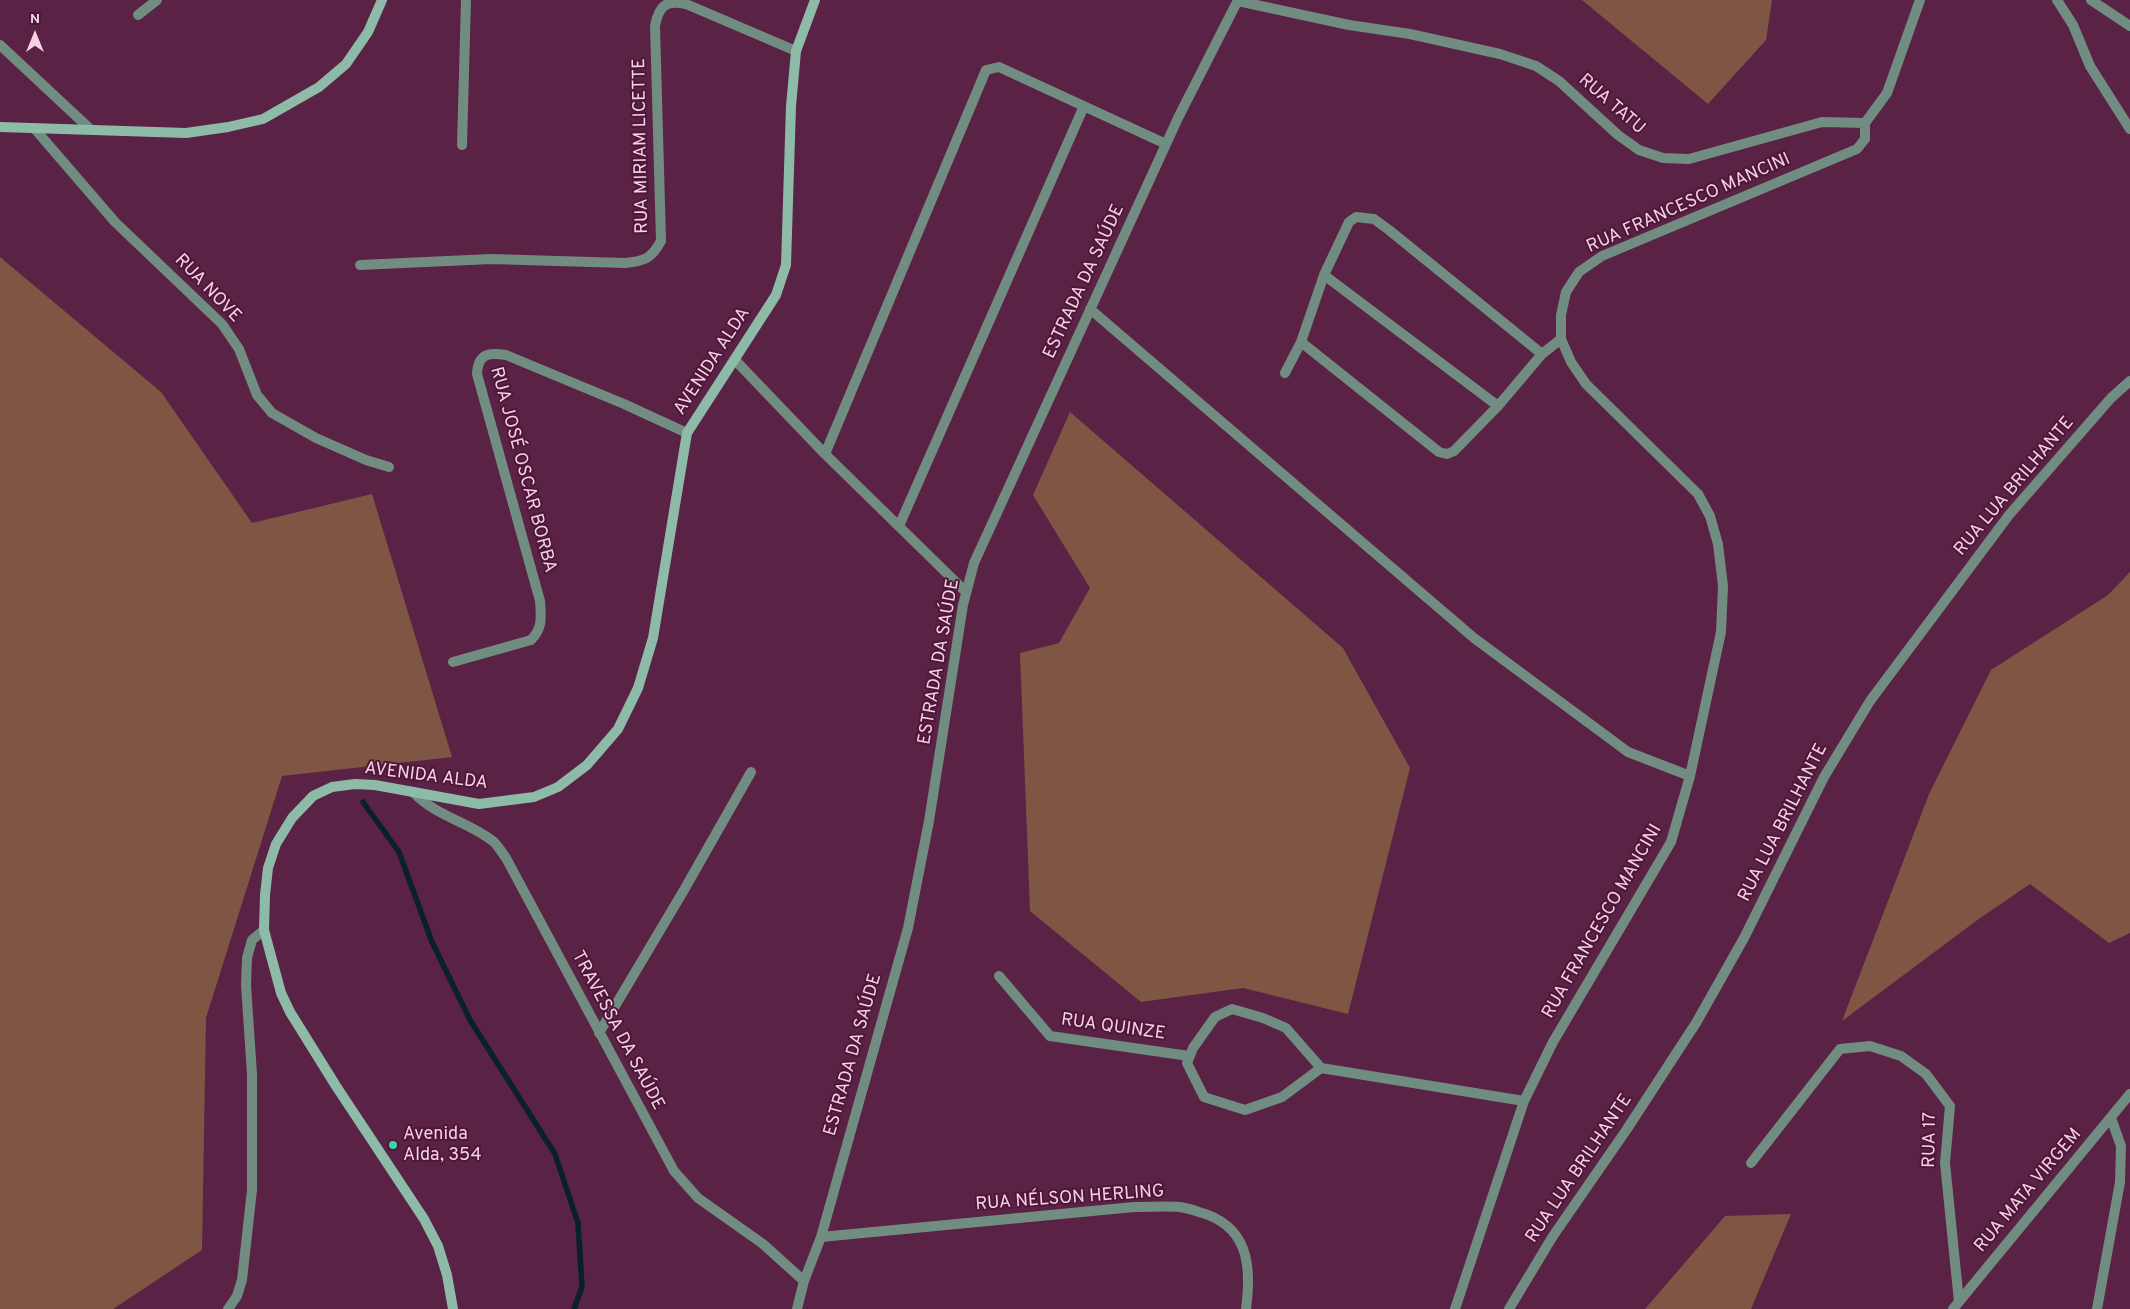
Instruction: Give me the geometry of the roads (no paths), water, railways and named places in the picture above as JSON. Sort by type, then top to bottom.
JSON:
[{"type":"street","points":[[138,15],[157,0]]},
{"type":"street","points":[[0,127],[89,128],[186,133],[228,127],[264,119],[319,87],[346,64],[368,32],[382,0]]},
{"type":"street","points":[[462,145],[466,0]]},
{"type":"street","name":"AVENIDA ALDA","points":[[453,1309],[447,1275],[438,1246],[424,1219],[336,1086],[290,1012],[281,994],[264,930],[267,877],[276,844],[292,818],[313,796],[332,787],[355,784],[375,785],[479,804],[534,797],[558,787],[587,765],[618,729],[638,688],[653,638],[687,433],[776,294],[786,265],[791,106],[796,51],[815,0]]},
{"type":"street","name":"RUA TATU","points":[[1237,0],[1349,25],[1410,34],[1500,54],[1536,66],[1559,81],[1618,135],[1639,150],[1663,158],[1689,159],[1822,122],[1865,123]]},
{"type":"street","name":"ESTRADA DA SAÚDE","points":[[796,1309],[804,1281],[821,1237],[908,928],[930,822],[966,592],[974,564],[1166,144],[1237,0]]},
{"type":"street","points":[[1865,123],[1887,92],[1920,0]]},
{"type":"street","points":[[2057,0],[2073,25],[2090,66],[2130,129]]},
{"type":"street","points":[[2091,0],[2130,26]]},
{"type":"street","name":"RUA MIRIAM LICETTE","points":[[360,265],[491,259],[625,263],[642,261],[654,253],[661,241],[655,26],[658,12],[664,5],[669,3],[686,4],[796,51]]},
{"type":"street","points":[[0,45],[89,128]]},
{"type":"street","points":[[825,454],[986,70],[999,67],[1166,144]]},
{"type":"street","points":[[899,526],[1084,106]]},
{"type":"street","name":"RUA FRANCESCO MANCINI","points":[[1455,1309],[1524,1101],[1553,1042],[1671,842],[1690,776],[1721,632],[1723,586],[1718,544],[1710,516],[1698,494],[1586,384],[1571,362],[1562,339],[1561,315],[1566,292],[1579,272],[1602,256],[1857,148],[1865,138],[1865,123]]},
{"type":"street","name":"RUA NOVE","points":[[34,128],[116,222],[222,324],[239,349],[256,395],[272,413],[316,438],[366,460],[389,466]]},
{"type":"street","points":[[1285,373],[1301,342],[1324,274],[1349,222],[1356,217],[1374,220],[1397,236],[1542,354]]},
{"type":"street","points":[[1324,274],[1498,406]]},
{"type":"street","points":[[1090,309],[1474,638],[1628,752],[1690,776]]},
{"type":"street","points":[[1301,342],[1439,452],[1447,454],[1454,451],[1498,406],[1542,354],[1562,339]]},
{"type":"street","name":"RUA JOSÉ OSCAR BORBA","points":[[454,662],[531,640],[538,633],[542,621],[540,601],[477,374],[478,363],[484,356],[494,353],[506,355],[624,404],[687,433]]},
{"type":"street","points":[[734,360],[825,454],[966,592]]},
{"type":"street","name":"RUA LUA BRILHANTE","points":[[1509,1309],[1552,1236],[1627,1129],[1696,1024],[1744,938],[1824,777],[1870,701],[2009,515],[2111,398],[2130,381]]},
{"type":"street","points":[[599,1033],[751,772]]},
{"type":"street","name":"TRAVESSA DA SAÚDE","points":[[413,792],[425,804],[486,836],[496,844],[506,858],[674,1171],[698,1198],[763,1244],[804,1281]]},
{"type":"street","points":[[228,1309],[237,1296],[242,1280],[252,1190],[252,1074],[247,958],[252,940],[264,930]]},
{"type":"street","name":"RUA QUINZE","points":[[999,976],[1050,1036],[1190,1056]]},
{"type":"street","points":[[1321,1068],[1282,1097],[1245,1110],[1204,1097],[1187,1063],[1193,1048],[1215,1017],[1232,1009],[1263,1018],[1286,1028],[1321,1068],[1524,1101]]},
{"type":"street","name":"RUA 17","points":[[1751,1163],[1840,1049],[1870,1046],[1901,1056],[1926,1074],[1950,1106],[1945,1163],[1956,1306]]},
{"type":"street","name":"RUA MATA VIRGEM","points":[[1956,1306],[2130,1094]]},
{"type":"street","points":[[2097,1309],[2120,1182],[2121,1146],[2111,1118]]},
{"type":"street","name":"RUA NÉLSON HERLING","points":[[821,1237],[1134,1207],[1182,1207],[1216,1216],[1237,1233],[1246,1255],[1250,1281],[1246,1309]]},
{"type":"waterway","points":[[363,802],[399,852],[432,942],[470,1020],[555,1154],[578,1223],[582,1287],[574,1309]]},
{"type":"place","name":"Avenida Alda, 354","points":[[393,1145]]}]
